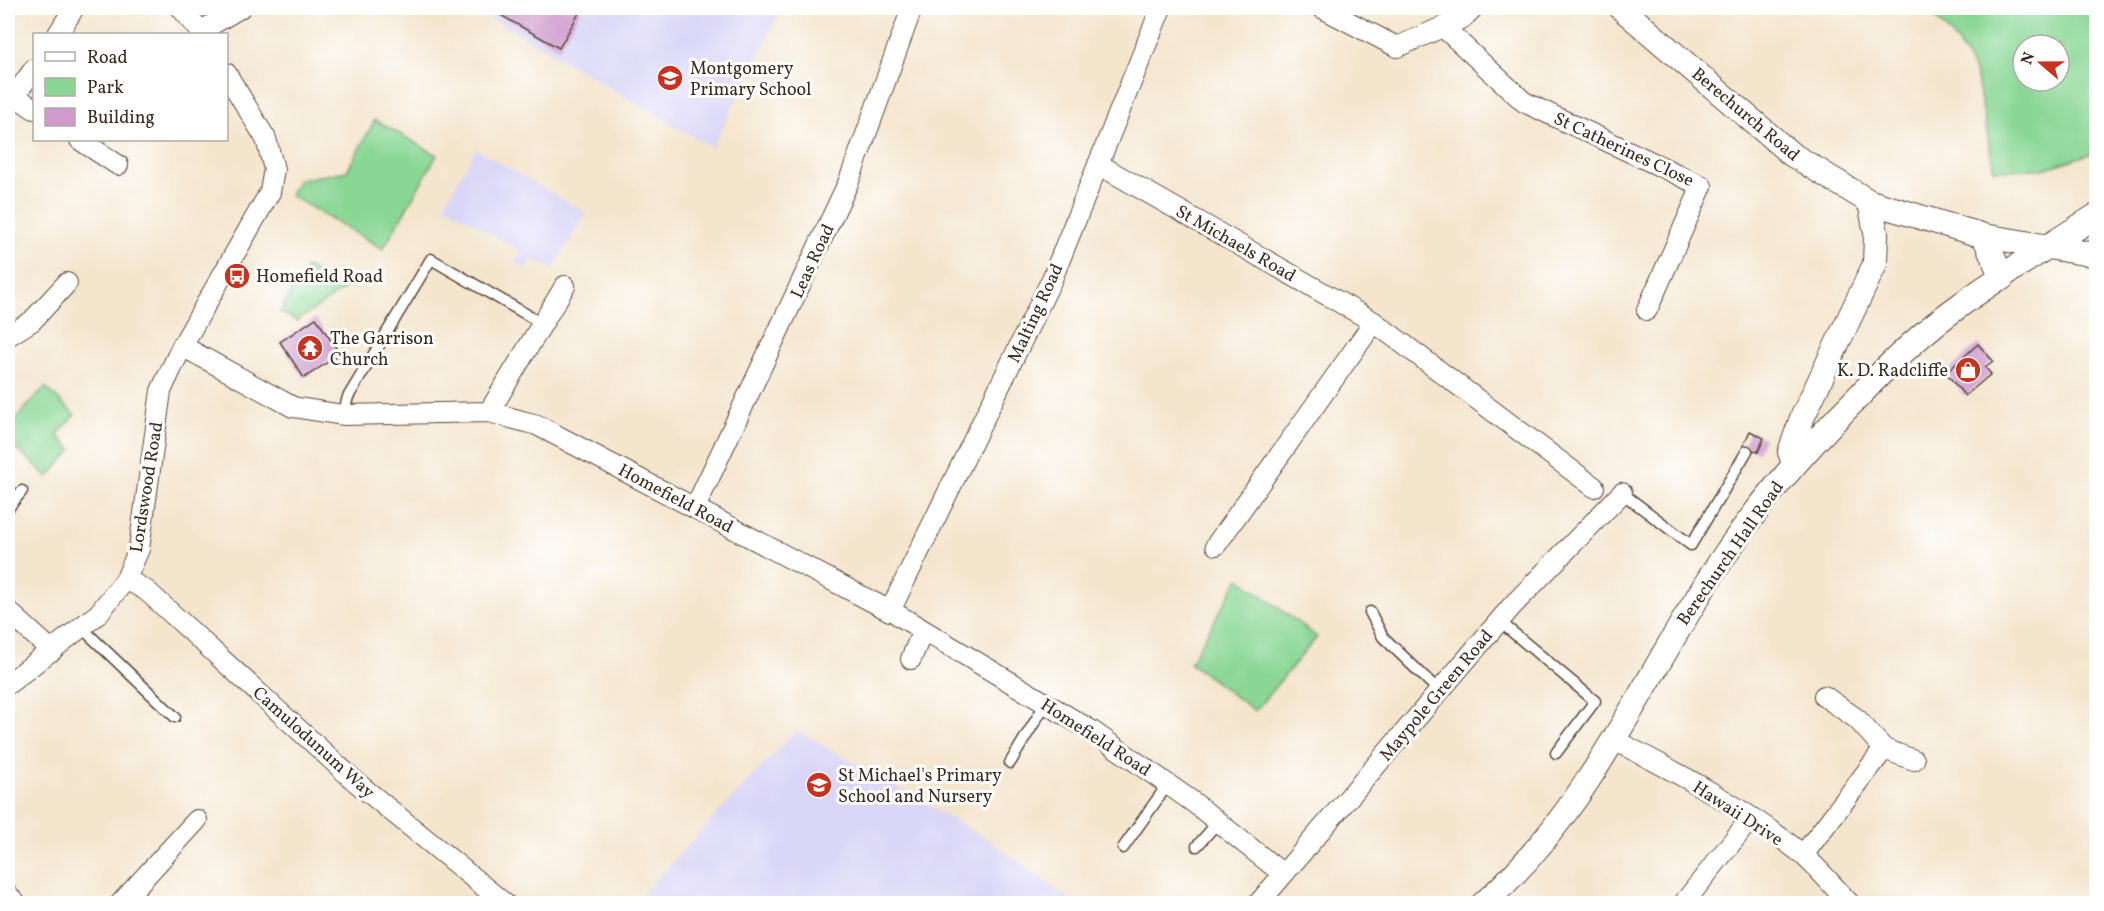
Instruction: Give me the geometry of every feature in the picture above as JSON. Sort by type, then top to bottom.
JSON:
[{"type":"street","points":[[59,33],[74,8]]},
{"type":"street","points":[[180,8],[202,33],[240,8]]},
{"type":"street","name":"Leas Road","points":[[695,508],[849,181],[912,8]]},
{"type":"street","name":"Malting Road","points":[[894,613],[1052,279],[1161,8]]},
{"type":"street","points":[[1322,8],[1397,48],[1463,18],[1473,8]]},
{"type":"street","name":"Berechurch Road","points":[[1621,8],[1791,154],[1870,202],[1984,236],[2097,255]]},
{"type":"street","name":"St Catherines Close","points":[[1443,27],[1524,102],[1701,186],[1647,310]]},
{"type":"street","points":[[33,70],[10,97],[33,108]]},
{"type":"street","name":"Lordswood Road","points":[[8,684],[98,614],[126,579],[140,549],[161,391],[182,346],[270,192],[274,169],[266,140],[228,76]]},
{"type":"street","points":[[82,141],[118,165]]},
{"type":"street","name":"St Michaels Road","points":[[1098,164],[1374,322],[1594,487]]},
{"type":"street","points":[[1794,463],[1790,452],[1802,417],[1875,264],[1876,233],[1870,202]]},
{"type":"street","name":"Berechurch Hall Road","points":[[1483,903],[1526,862],[1557,826],[1614,740],[1656,664],[1719,563],[1756,509],[1794,463],[1891,363],[1959,306],[2097,216]]},
{"type":"street","points":[[1984,236],[2002,278]]},
{"type":"street","points":[[8,336],[32,321],[67,283]]},
{"type":"street","points":[[489,412],[565,286]]},
{"type":"street","points":[[1216,544],[1374,322]]},
{"type":"street","name":"Homefield Road","points":[[182,346],[293,406],[343,415],[489,412],[537,425],[894,613],[1046,703],[1092,731],[1168,784],[1282,874]]},
{"type":"street","name":"Maypole Green Road","points":[[1258,903],[1499,621],[1622,493]]},
{"type":"street","name":"Camulodunum Way","points":[[126,579],[147,591],[356,782],[505,903]]},
{"type":"street","points":[[8,611],[52,651]]},
{"type":"street","points":[[911,659],[923,630]]},
{"type":"street","points":[[1824,696],[1857,719],[1884,749],[1914,760]]},
{"type":"street","name":"Hawaii Drive","points":[[1614,740],[1667,768],[1751,818],[1803,855],[1850,903]]},
{"type":"street","points":[[1803,855],[1884,749]]},
{"type":"street","points":[[1683,903],[1751,818]]},
{"type":"street","points":[[120,903],[197,820]]},
{"type":"street","points":[[8,895],[16,903]]},
{"type":"lane","points":[[343,415],[348,397],[431,259],[543,324]]},
{"type":"lane","points":[[1622,493],[1691,545],[1747,451]]},
{"type":"lane","points":[[8,508],[22,491]]},
{"type":"lane","points":[[1370,612],[1383,637],[1438,690]]},
{"type":"lane","points":[[1499,621],[1595,701],[1556,753]]},
{"type":"lane","points":[[82,628],[175,717]]},
{"type":"lane","points":[[1010,763],[1046,703]]},
{"type":"lane","points":[[1123,848],[1168,784]]},
{"type":"lane","points":[[1197,846],[1218,822]]},
{"type":"shaded area","name":"Montgomery Primary School","points":[[475,8],[782,8],[712,148]]},
{"type":"shaded area","points":[[476,149],[586,213],[553,269],[532,258],[526,269],[515,263],[521,252],[444,205]]},
{"type":"shaded area","name":"St Michael's Primary School and Nursery","points":[[796,730],[989,840],[1075,903],[634,903]]},
{"type":"green space","points":[[1927,8],[2096,8],[2096,152],[2044,169],[1994,170],[1976,74],[1958,43]]},
{"type":"green space","points":[[375,120],[437,155],[383,249],[290,195],[298,180],[347,171]]},
{"type":"green space","points":[[306,267],[344,289],[297,321],[280,312]]},
{"type":"green space","points":[[45,387],[75,415],[57,435],[72,450],[48,477],[21,452],[8,445],[8,427]]},
{"type":"green space","points":[[1239,578],[1317,637],[1255,711],[1190,663]]},
{"type":"building","points":[[488,8],[582,8],[559,48]]},
{"type":"building","name":"The Garrison Church","points":[[316,318],[340,354],[304,378],[280,342]]},
{"type":"building","name":"K. D. Radcliffe","points":[[1978,344],[1993,361],[1985,367],[1991,374],[1965,396],[1946,373]]},
{"type":"building","points":[[1750,431],[1764,438],[1758,452],[1743,446]]},
{"type":"place","name":"Montgomery Primary School","points":[[670,78]]},
{"type":"place","name":"Homefield Road","points":[[237,276]]},
{"type":"place","name":"The Garrison Church","points":[[310,348]]},
{"type":"place","name":"K. D. Radcliffe","points":[[1968,370]]},
{"type":"place","name":"St Michael's Primary School and Nursery","points":[[819,785]]}]
